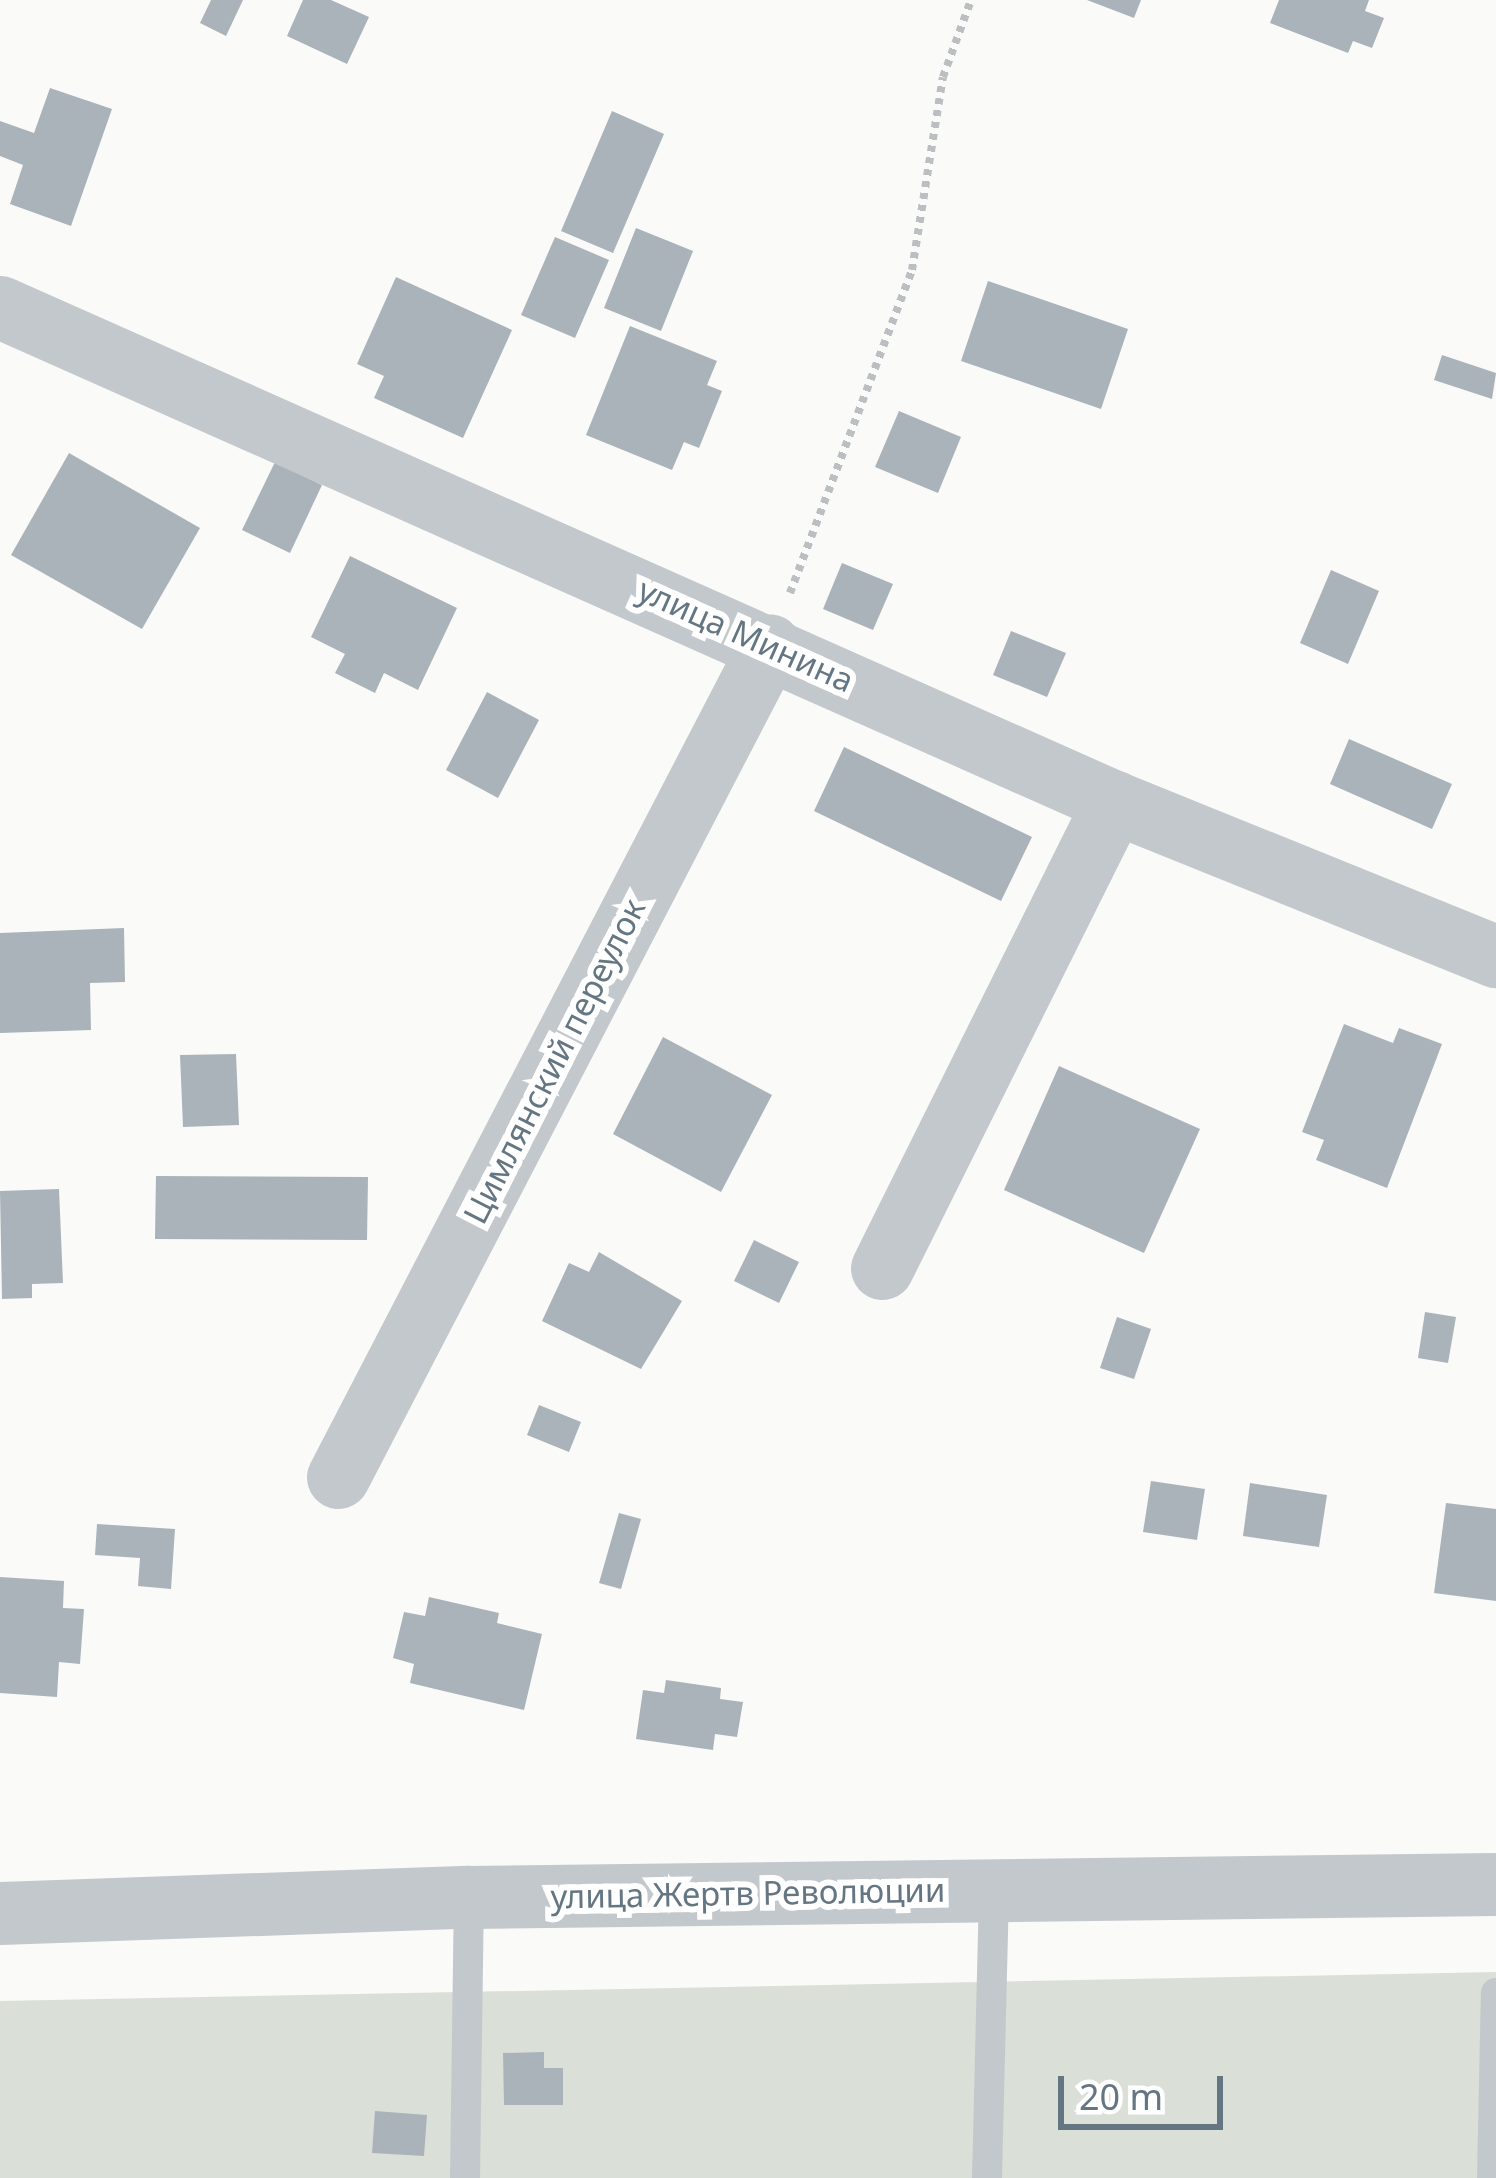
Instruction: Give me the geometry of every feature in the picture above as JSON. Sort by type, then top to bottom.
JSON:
[{"type":"street","name":"улица Минина","points":[[0,307],[776,629],[1114,802],[1496,956]]},
{"type":"street","name":"Цимлянский переулок","points":[[338,1478],[776,629]]},
{"type":"street","points":[[882,1268],[1114,802]]},
{"type":"street","name":"улица Жертв Революции","points":[[0,1913],[470,1897],[1496,1884]]},
{"type":"lane","points":[[987,2178],[994,1888]]},
{"type":"lane","points":[[465,2178],[470,1897]]},
{"type":"lane","points":[[1492,2178],[1496,1993]]},
{"type":"path","points":[[776,629],[912,270],[944,77],[971,0]]},
{"type":"shaded area","points":[[1496,1972],[1496,2178],[0,2178],[0,2001]]},
{"type":"building","points":[[211,0],[243,0],[226,36],[200,23]]},
{"type":"building","points":[[303,0],[331,0],[369,17],[347,64],[287,36]]},
{"type":"building","points":[[1087,0],[1141,0],[1134,18]]},
{"type":"building","points":[[1279,0],[1369,0],[1365,11],[1384,18],[1372,48],[1353,41],[1348,53],[1270,23]]},
{"type":"building","points":[[50,88],[112,109],[71,226],[10,204],[23,165],[0,156],[0,121],[34,133]]},
{"type":"building","points":[[612,111],[664,134],[613,253],[561,231]]},
{"type":"building","points":[[636,228],[693,251],[661,331],[604,308]]},
{"type":"building","points":[[555,237],[609,260],[575,338],[521,315]]},
{"type":"building","points":[[396,277],[512,330],[463,438],[374,398],[384,376],[357,364]]},
{"type":"building","points":[[988,281],[1128,329],[1101,409],[961,361]]},
{"type":"building","points":[[630,326],[717,361],[707,385],[722,391],[699,448],[684,442],[672,470],[586,435]]},
{"type":"building","points":[[1442,355],[1496,373],[1492,399],[1434,380]]},
{"type":"building","points":[[899,411],[961,437],[938,493],[875,467]]},
{"type":"building","points":[[69,453],[200,528],[142,629],[11,555]]},
{"type":"building","points":[[275,462],[322,485],[290,553],[242,530]]},
{"type":"building","points":[[350,556],[457,608],[418,690],[384,673],[375,693],[335,673],[345,654],[311,637]]},
{"type":"building","points":[[842,563],[893,584],[873,630],[823,609]]},
{"type":"building","points":[[1331,570],[1379,591],[1348,664],[1300,643]]},
{"type":"building","points":[[1011,631],[1066,653],[1047,697],[993,675]]},
{"type":"building","points":[[487,692],[539,720],[498,798],[446,770]]},
{"type":"building","points":[[1349,739],[1452,784],[1432,829],[1330,784]]},
{"type":"building","points":[[844,747],[1032,837],[1001,901],[814,811]]},
{"type":"building","points":[[124,928],[125,982],[90,983],[91,1030],[0,1033],[0,933]]},
{"type":"building","points":[[1344,1024],[1393,1043],[1399,1028],[1442,1044],[1387,1188],[1316,1160],[1324,1140],[1302,1132]]},
{"type":"building","points":[[663,1037],[772,1095],[721,1192],[613,1134]]},
{"type":"building","points":[[236,1054],[239,1125],[183,1127],[180,1055]]},
{"type":"building","points":[[1059,1066],[1200,1129],[1144,1253],[1004,1190]]},
{"type":"building","points":[[156,1176],[368,1177],[367,1240],[155,1239]]},
{"type":"building","points":[[59,1189],[63,1283],[32,1284],[32,1298],[2,1299],[0,1191]]},
{"type":"building","points":[[754,1240],[799,1262],[779,1303],[734,1281]]},
{"type":"building","points":[[599,1252],[682,1301],[641,1369],[542,1321],[569,1263],[589,1272]]},
{"type":"building","points":[[1425,1312],[1456,1317],[1448,1363],[1418,1358]]},
{"type":"building","points":[[1117,1317],[1151,1329],[1134,1379],[1100,1368]]},
{"type":"building","points":[[539,1405],[581,1422],[569,1452],[527,1435]]},
{"type":"building","points":[[1151,1481],[1205,1489],[1197,1540],[1143,1532]]},
{"type":"building","points":[[1250,1483],[1327,1495],[1319,1547],[1243,1536]]},
{"type":"building","points":[[1446,1503],[1496,1509],[1496,1601],[1434,1593]]},
{"type":"building","points":[[619,1513],[641,1519],[621,1589],[599,1583]]},
{"type":"building","points":[[97,1524],[175,1529],[171,1589],[138,1586],[140,1558],[95,1555]]},
{"type":"building","points":[[0,1577],[64,1581],[63,1608],[84,1609],[80,1664],[59,1662],[57,1697],[0,1693]]},
{"type":"building","points":[[429,1597],[499,1613],[497,1623],[542,1634],[524,1710],[410,1683],[414,1664],[393,1658],[404,1612],[425,1616]]},
{"type":"building","points":[[666,1680],[721,1688],[720,1699],[743,1702],[737,1737],[715,1734],[713,1750],[636,1739],[643,1690],[664,1693]]},
{"type":"building","points":[[544,2052],[544,2068],[563,2068],[563,2105],[504,2105],[503,2053]]},
{"type":"building","points":[[375,2111],[427,2115],[424,2156],[372,2153]]}]
